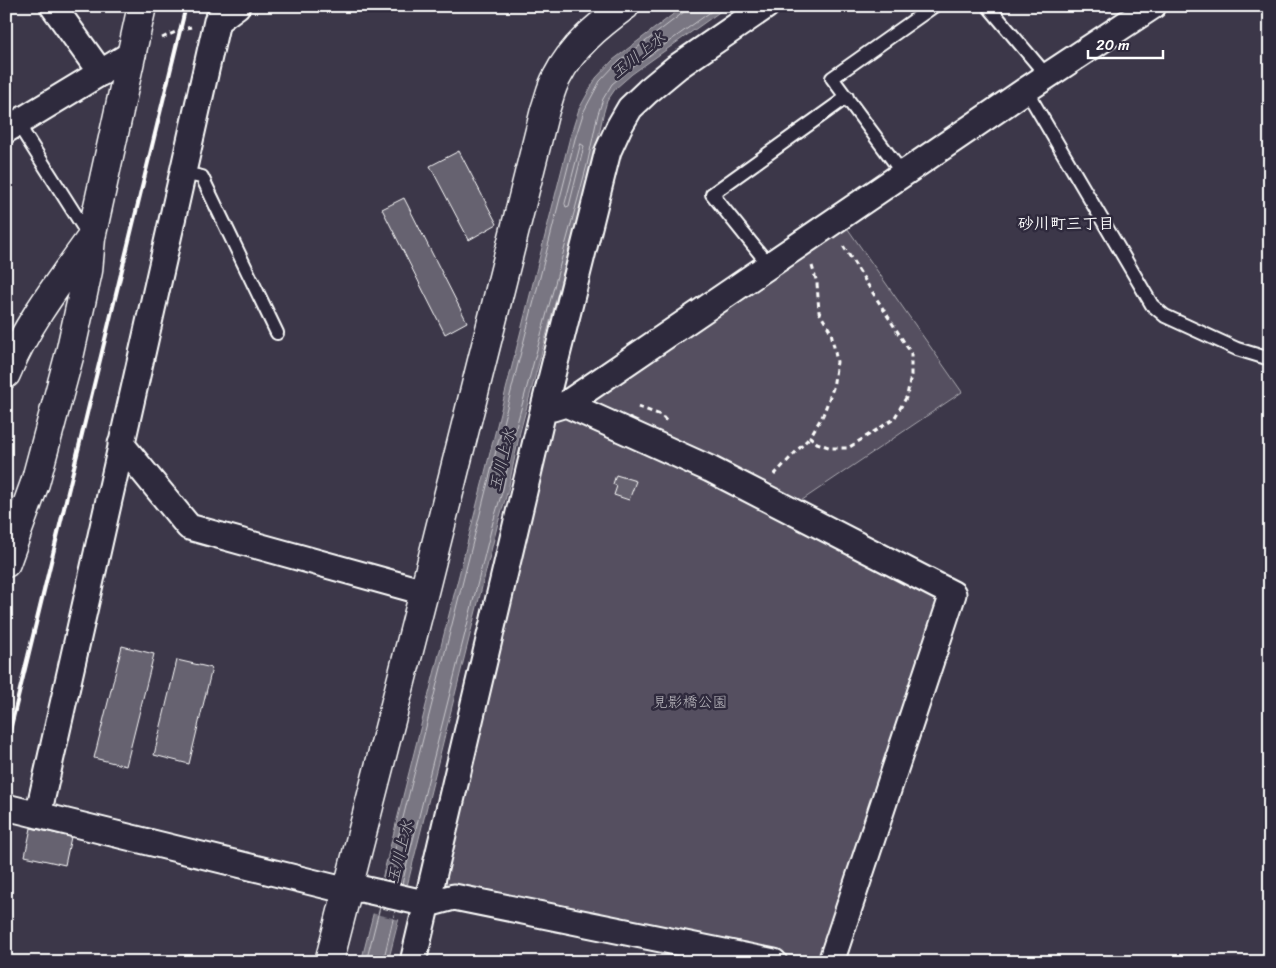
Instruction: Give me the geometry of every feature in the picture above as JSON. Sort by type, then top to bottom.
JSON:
[{"type":"street","points":[[53,6],[101,73]]},
{"type":"street","points":[[6,563],[35,483],[70,353],[88,271],[91,238],[142,6]]},
{"type":"street","points":[[329,962],[355,890],[424,592],[545,110],[556,77],[572,54],[596,27],[625,6]]},
{"type":"street","points":[[413,962],[419,902],[555,407],[608,151],[630,108],[648,91],[677,67],[766,6]]},
{"type":"street","points":[[555,407],[804,242],[1026,90],[1153,6]]},
{"type":"street","points":[[38,815],[182,174],[227,14]]},
{"type":"street","points":[[12,127],[133,53]]},
{"type":"street","points":[[6,374],[15,354],[54,289],[91,238]]},
{"type":"street","points":[[555,407],[710,469],[953,594],[831,962]]},
{"type":"street","points":[[121,444],[189,527],[424,592]]},
{"type":"street","points":[[6,807],[355,890],[419,902],[454,897],[774,962]]},
{"type":"lane","points":[[904,174],[832,78],[934,6]]},
{"type":"lane","points":[[988,6],[1047,76]]},
{"type":"lane","points":[[1026,90],[1152,305],[1165,316],[1237,349],[1270,358]]},
{"type":"lane","points":[[769,265],[712,194],[847,97]]},
{"type":"lane","points":[[12,127],[91,238]]},
{"type":"lane","points":[[182,174],[202,177],[277,333]]},
{"type":"path","points":[[133,53],[180,30],[227,14]]},
{"type":"path","points":[[810,437],[817,443],[831,448],[848,448],[894,419],[906,396],[911,375],[911,353],[829,225]]},
{"type":"path","points":[[765,497],[774,474],[810,437],[823,415],[833,388],[837,362],[831,332],[819,312],[817,283],[804,242]]},
{"type":"green space","name":"見影橋公園","points":[[843,222],[962,392],[783,513],[943,601],[826,961],[423,893],[551,417]]},
{"type":"water","name":"玉川上水","points":[[684,6],[728,6],[632,74],[616,88],[607,101],[592,167],[520,432],[508,490],[498,523],[388,962],[361,962],[570,137],[579,109],[596,78],[613,60]]},
{"type":"pier","points":[[380,877],[410,885],[401,920],[371,913]]},
{"type":"building","points":[[459,151],[497,224],[469,240],[430,166]]},
{"type":"building","points":[[404,198],[467,322],[445,334],[382,209]]},
{"type":"building","points":[[616,475],[636,481],[629,500],[614,495],[617,486],[613,484]]},
{"type":"building","points":[[122,646],[154,654],[126,766],[94,758]]},
{"type":"building","points":[[177,660],[212,668],[189,764],[154,755]]},
{"type":"building","points":[[31,828],[71,837],[65,865],[25,856]]},
{"type":"railway","points":[[6,747],[186,6]]},
{"type":"district","name":"砂川町三丁目","points":[[1066,223]]}]
